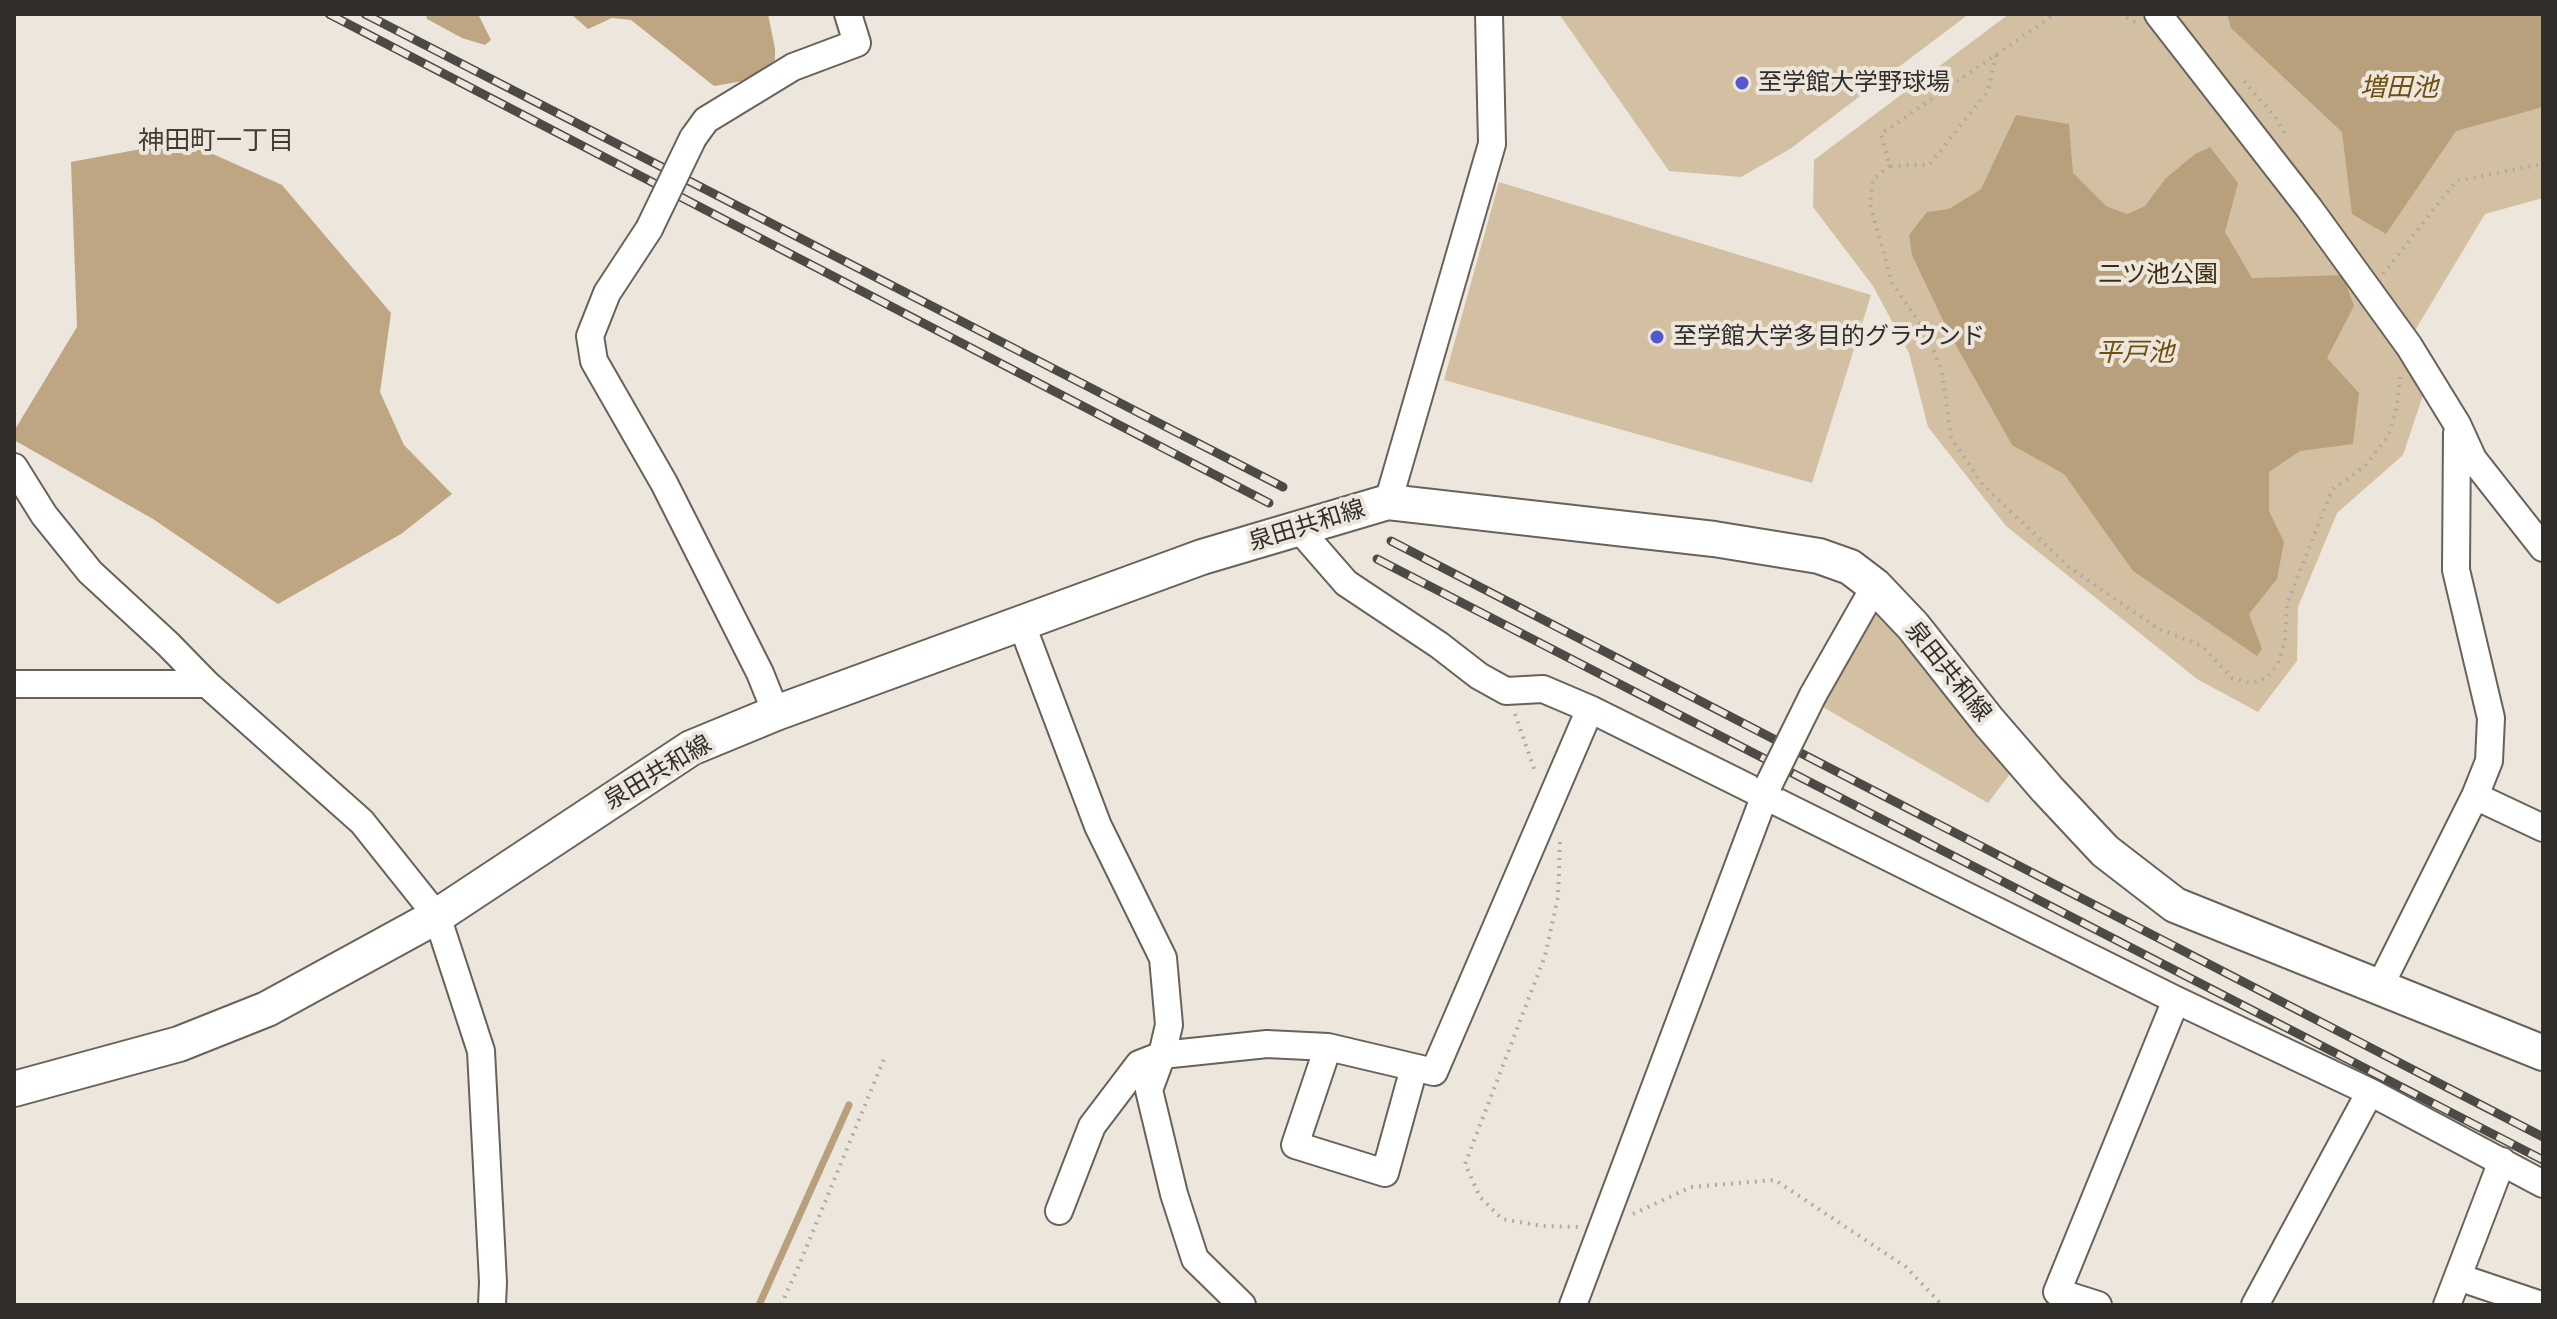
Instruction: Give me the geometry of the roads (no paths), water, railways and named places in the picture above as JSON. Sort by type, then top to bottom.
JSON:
[{"type":"main road","name":"泉田共和線","points":[[14,1089],[179,1044],[267,1009],[437,916],[691,748],[776,713],[1202,557],[1388,502],[1714,539],[1819,556],[1850,567],[1875,586],[1913,626],[1989,722],[2105,851],[2175,905],[2543,1053]]},
{"type":"street","points":[[776,713],[760,673],[664,483],[594,361],[590,336],[607,293],[649,229],[693,138],[706,120],[793,67],[857,43],[848,14]]},
{"type":"street","points":[[1388,502],[1492,144],[1489,14]]},
{"type":"street","points":[[2158,14],[2309,208],[2409,346],[2457,424],[2473,459],[2543,548]]},
{"type":"street","points":[[2379,988],[2475,796],[2489,761],[2491,718],[2456,570],[2457,424]]},
{"type":"street","points":[[14,467],[44,515],[90,572],[207,684],[362,822],[437,916],[481,1051],[492,1305]]},
{"type":"street","points":[[1299,529],[1346,583],[1439,645],[1479,676],[1506,691],[1543,689],[1767,790],[2176,1000],[2370,1092],[2543,1184]]},
{"type":"street","points":[[1573,1305],[1767,790],[1813,695],[1875,586]]},
{"type":"street","points":[[1022,625],[1098,826],[1163,958],[1169,1025],[1149,1090],[1174,1194],[1195,1259],[1242,1305]]},
{"type":"street","points":[[14,684],[207,684]]},
{"type":"street","points":[[1059,1211],[1092,1126],[1139,1064],[1162,1055],[1267,1044],[1328,1047],[1434,1072],[1590,709]]},
{"type":"street","points":[[2475,796],[2543,828]]},
{"type":"street","points":[[2098,1305],[2057,1292],[2176,1000]]},
{"type":"street","points":[[1328,1047],[1295,1145],[1385,1173],[1414,1068]]},
{"type":"street","points":[[2255,1305],[2370,1092]]},
{"type":"street","points":[[2447,1305],[2502,1161]]},
{"type":"street","points":[[2458,1277],[2541,1305]]},
{"type":"water","name":"増田池","points":[[2227,14],[2543,14],[2543,107],[2456,131],[2386,234],[2352,214],[2342,132],[2231,28]]},
{"type":"water","name":"平戸池","points":[[2016,115],[2069,124],[2073,173],[2106,206],[2127,214],[2145,206],[2166,178],[2195,154],[2210,147],[2238,183],[2225,232],[2252,278],[2343,275],[2354,306],[2327,358],[2359,393],[2353,444],[2300,451],[2269,472],[2269,511],[2284,542],[2277,579],[2249,614],[2262,649],[2257,656],[2133,571],[2064,474],[2012,445],[1948,331],[1912,255],[1909,235],[1927,212],[1949,209],[1981,189]]},
{"type":"waterway","points":[[759,1305],[849,1105]]},
{"type":"railway","points":[[329,14],[1269,503]]},
{"type":"railway","points":[[365,14],[1283,487]]},
{"type":"railway","points":[[1391,541],[2543,1137]]},
{"type":"railway","points":[[1377,559],[2543,1160]]},
{"type":"place","name":"至学館大学野球場","points":[[1742,83]]},
{"type":"place","name":"至学館大学多目的グラウンド","points":[[1657,337]]},
{"type":"district","name":"神田町一丁目","points":[[216,141]]},
{"type":"park label","name":"二ツ池公園","points":[[2158,275]]}]
